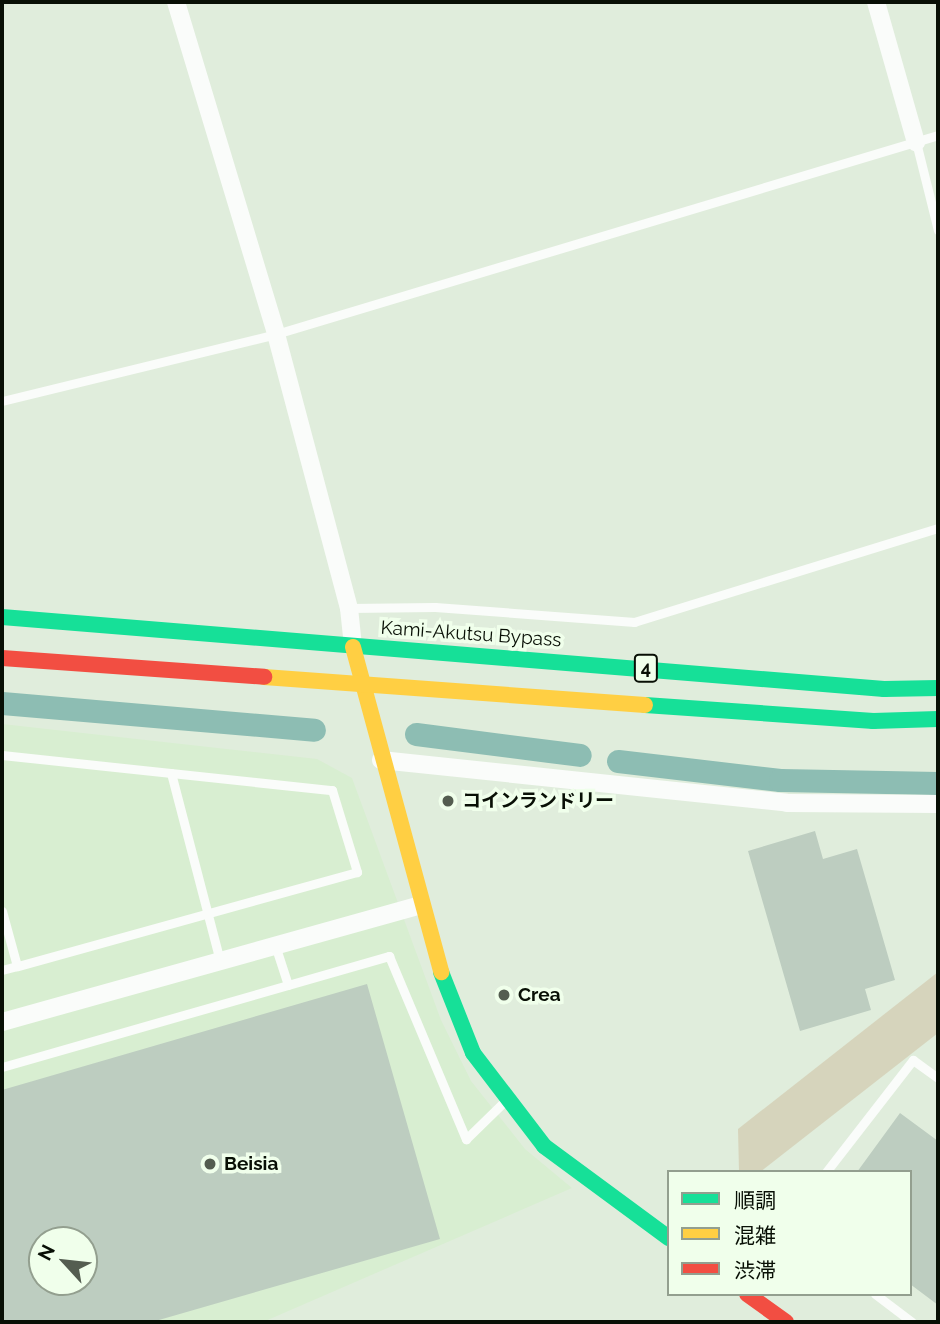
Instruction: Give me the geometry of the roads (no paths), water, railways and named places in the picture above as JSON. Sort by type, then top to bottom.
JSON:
[{"type":"main road","name":"Kami-Akutsu Bypass","points":[[2,617],[353,647],[938,688]]},
{"type":"main road","points":[[353,647],[358,683],[450,1004],[505,1101],[544,1146],[667,1237]]},
{"type":"main road","name":"4","points":[[2,658],[873,721],[938,719]]},
{"type":"main road","points":[[750,1296],[786,1322]]},
{"type":"street","points":[[176,2],[275,334],[349,608],[353,647]]},
{"type":"street","points":[[876,2],[916,142]]},
{"type":"street","points":[[382,760],[787,803],[938,804]]},
{"type":"street","points":[[2,1022],[421,905]]},
{"type":"lane","points":[[2,401],[275,334],[938,135]]},
{"type":"lane","points":[[916,142],[938,230]]},
{"type":"lane","points":[[349,608],[435,607],[634,622],[938,528]]},
{"type":"lane","points":[[2,755],[332,790],[358,872],[2,970]]},
{"type":"lane","points":[[171,773],[220,961]]},
{"type":"lane","points":[[2,911],[17,966]]},
{"type":"lane","points":[[275,945],[288,985]]},
{"type":"lane","points":[[2,1067],[389,956],[466,1139],[505,1101]]},
{"type":"lane","points":[[828,1170],[913,1060],[938,1078]]},
{"type":"lane","points":[[878,1296],[912,1322]]},
{"type":"waterway","points":[[2,703],[314,730]]},
{"type":"waterway","points":[[416,734],[580,755]]},
{"type":"waterway","points":[[618,761],[780,780],[938,783]]},
{"type":"place","name":"コインランドリー","points":[[448,801]]},
{"type":"place","name":"Crea","points":[[504,995]]},
{"type":"place","name":"Beisia","points":[[210,1164]]}]
